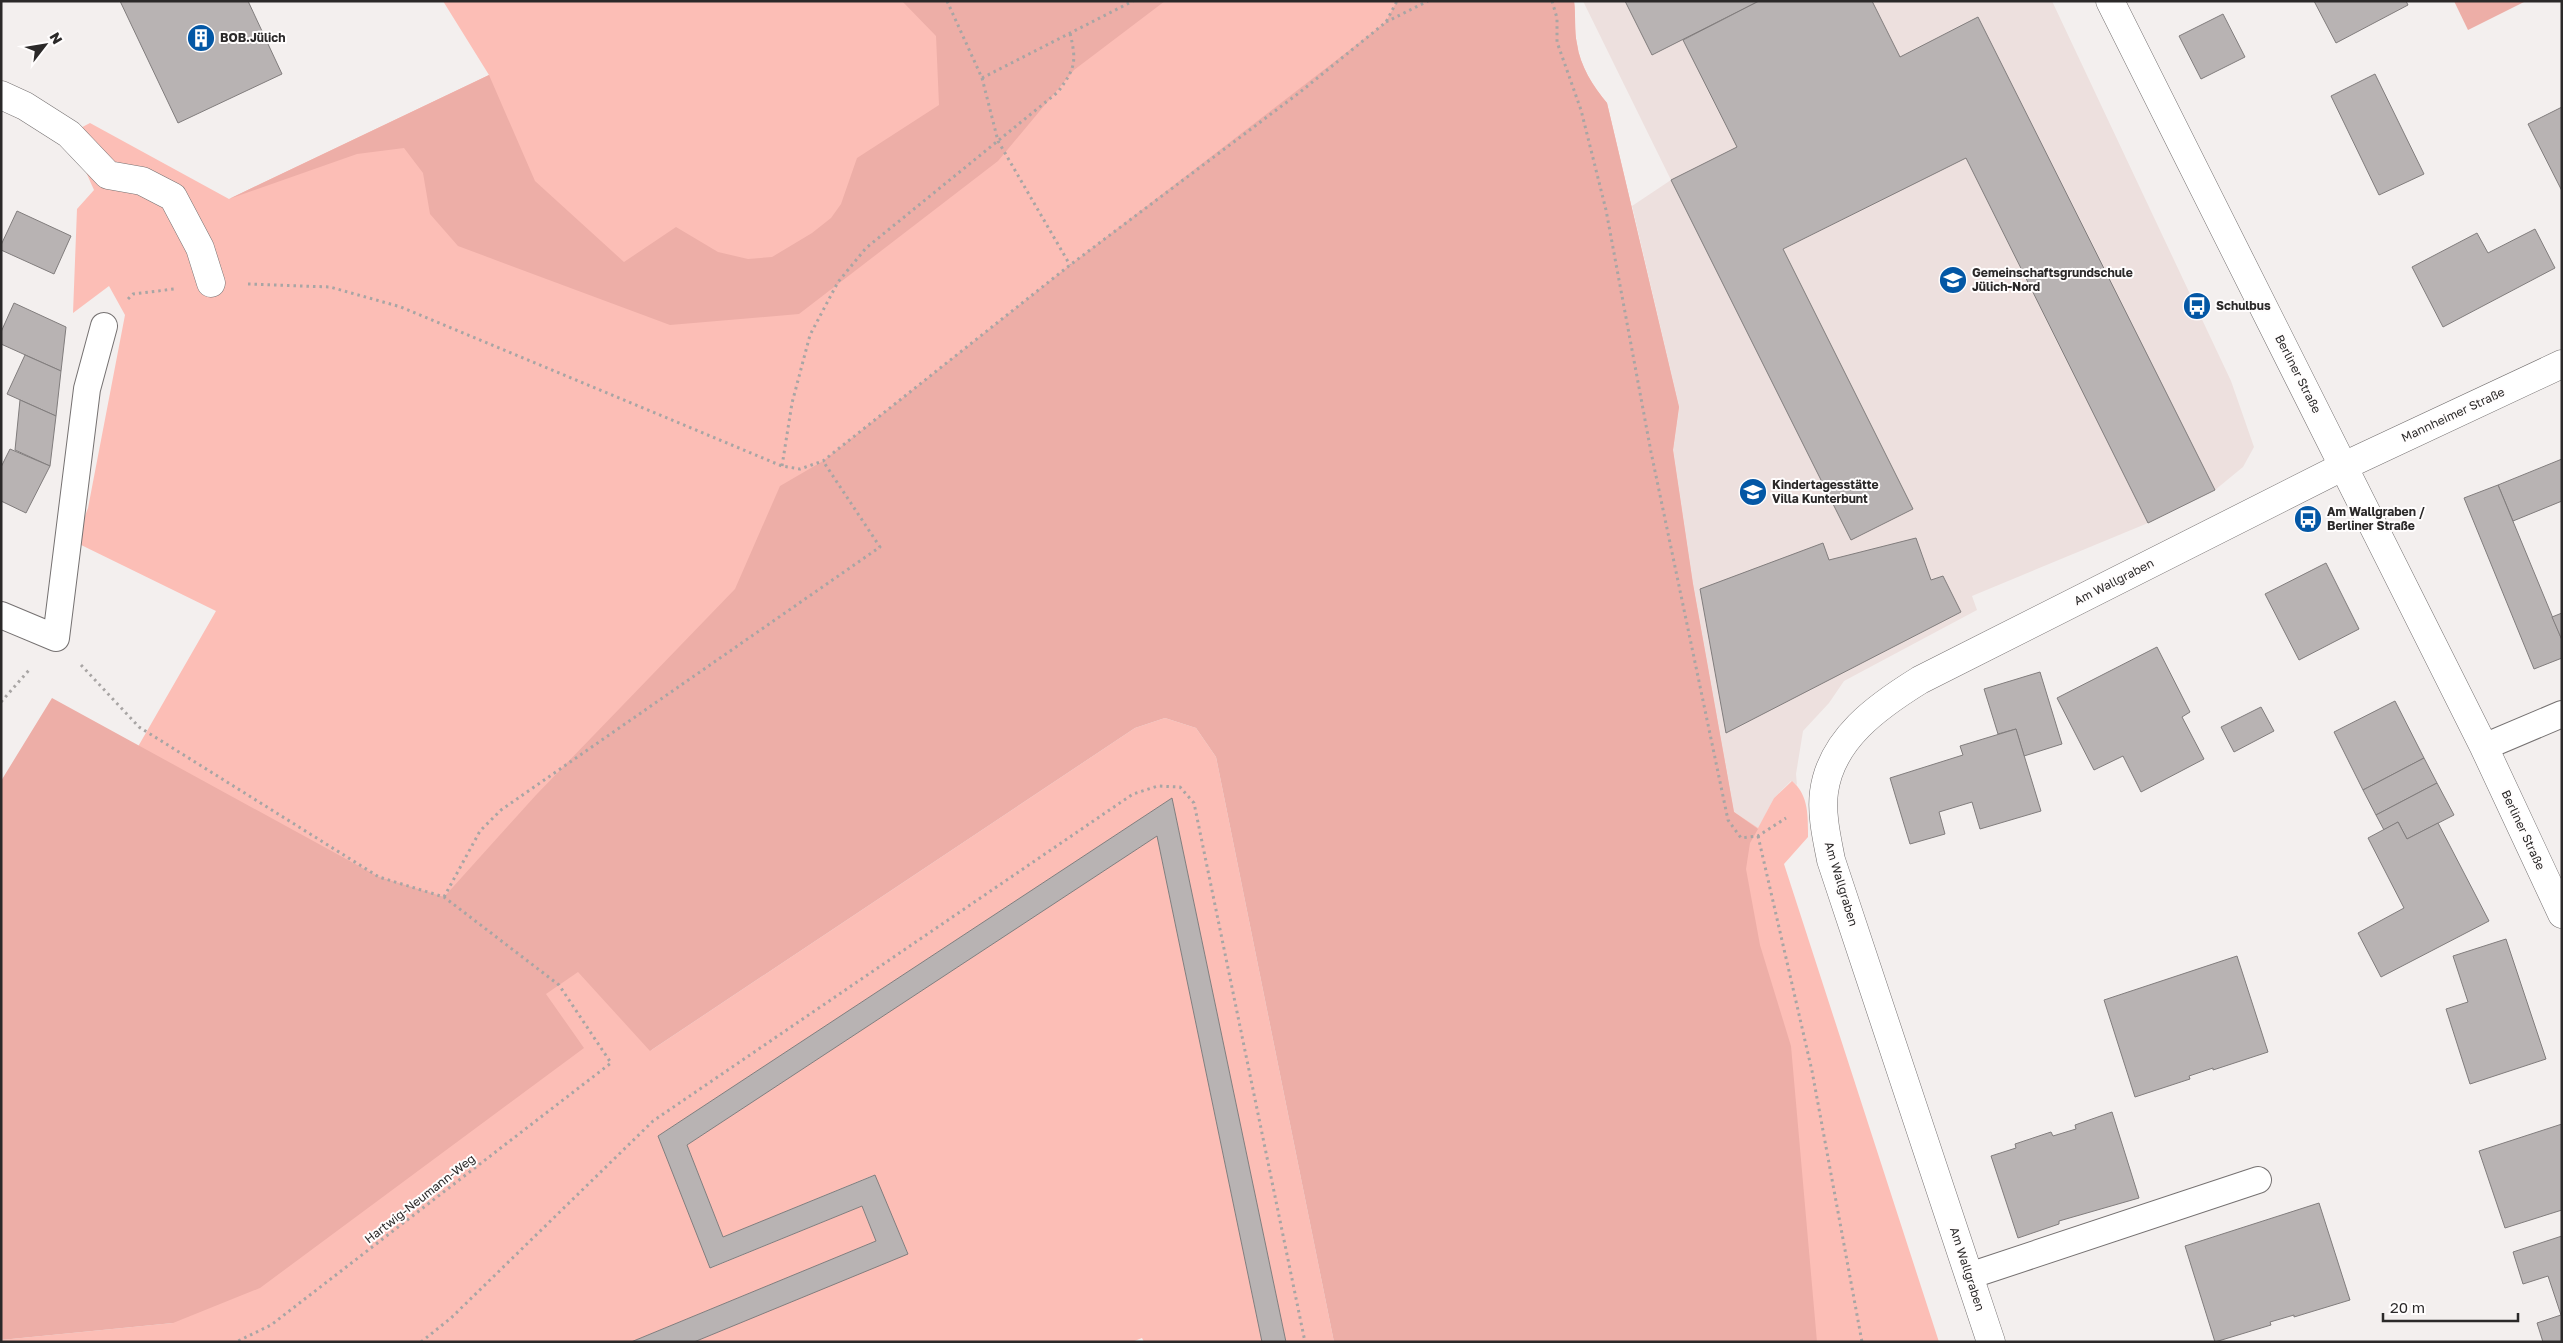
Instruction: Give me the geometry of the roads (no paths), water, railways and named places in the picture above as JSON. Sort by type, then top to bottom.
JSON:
[{"type":"street","name":"Berliner Straße","points":[[2110,1],[2484,747],[2562,914]]},
{"type":"street","points":[[1,95],[25,106],[69,134],[108,175],[142,181],[173,197],[200,248],[211,283]]},
{"type":"street","name":"Mannheimer Straße","points":[[2344,466],[2562,364]]},
{"type":"street","name":"Am Wallgraben","points":[[1991,1342],[1831,860],[1825,828],[1824,792],[1833,760],[1862,721],[1889,699],[1920,680],[2344,466]]},
{"type":"lane","points":[[1,615],[56,638],[88,389],[104,326]]},
{"type":"lane","points":[[2484,747],[2562,714]]},
{"type":"lane","points":[[1969,1276],[2258,1180]]},
{"type":"place","name":"BOB.Jülich","points":[[201,38]]},
{"type":"place","name":"Gemeinschaftsgrundschule Jülich-Nord","points":[[1953,280]]},
{"type":"place","name":"Schulbus","points":[[2197,306]]},
{"type":"place","name":"Kindertagesstätte Villa Kunterbunt","points":[[1753,492]]},
{"type":"place","name":"Am Wallgraben / Berliner Straße","points":[[2308,519]]}]
